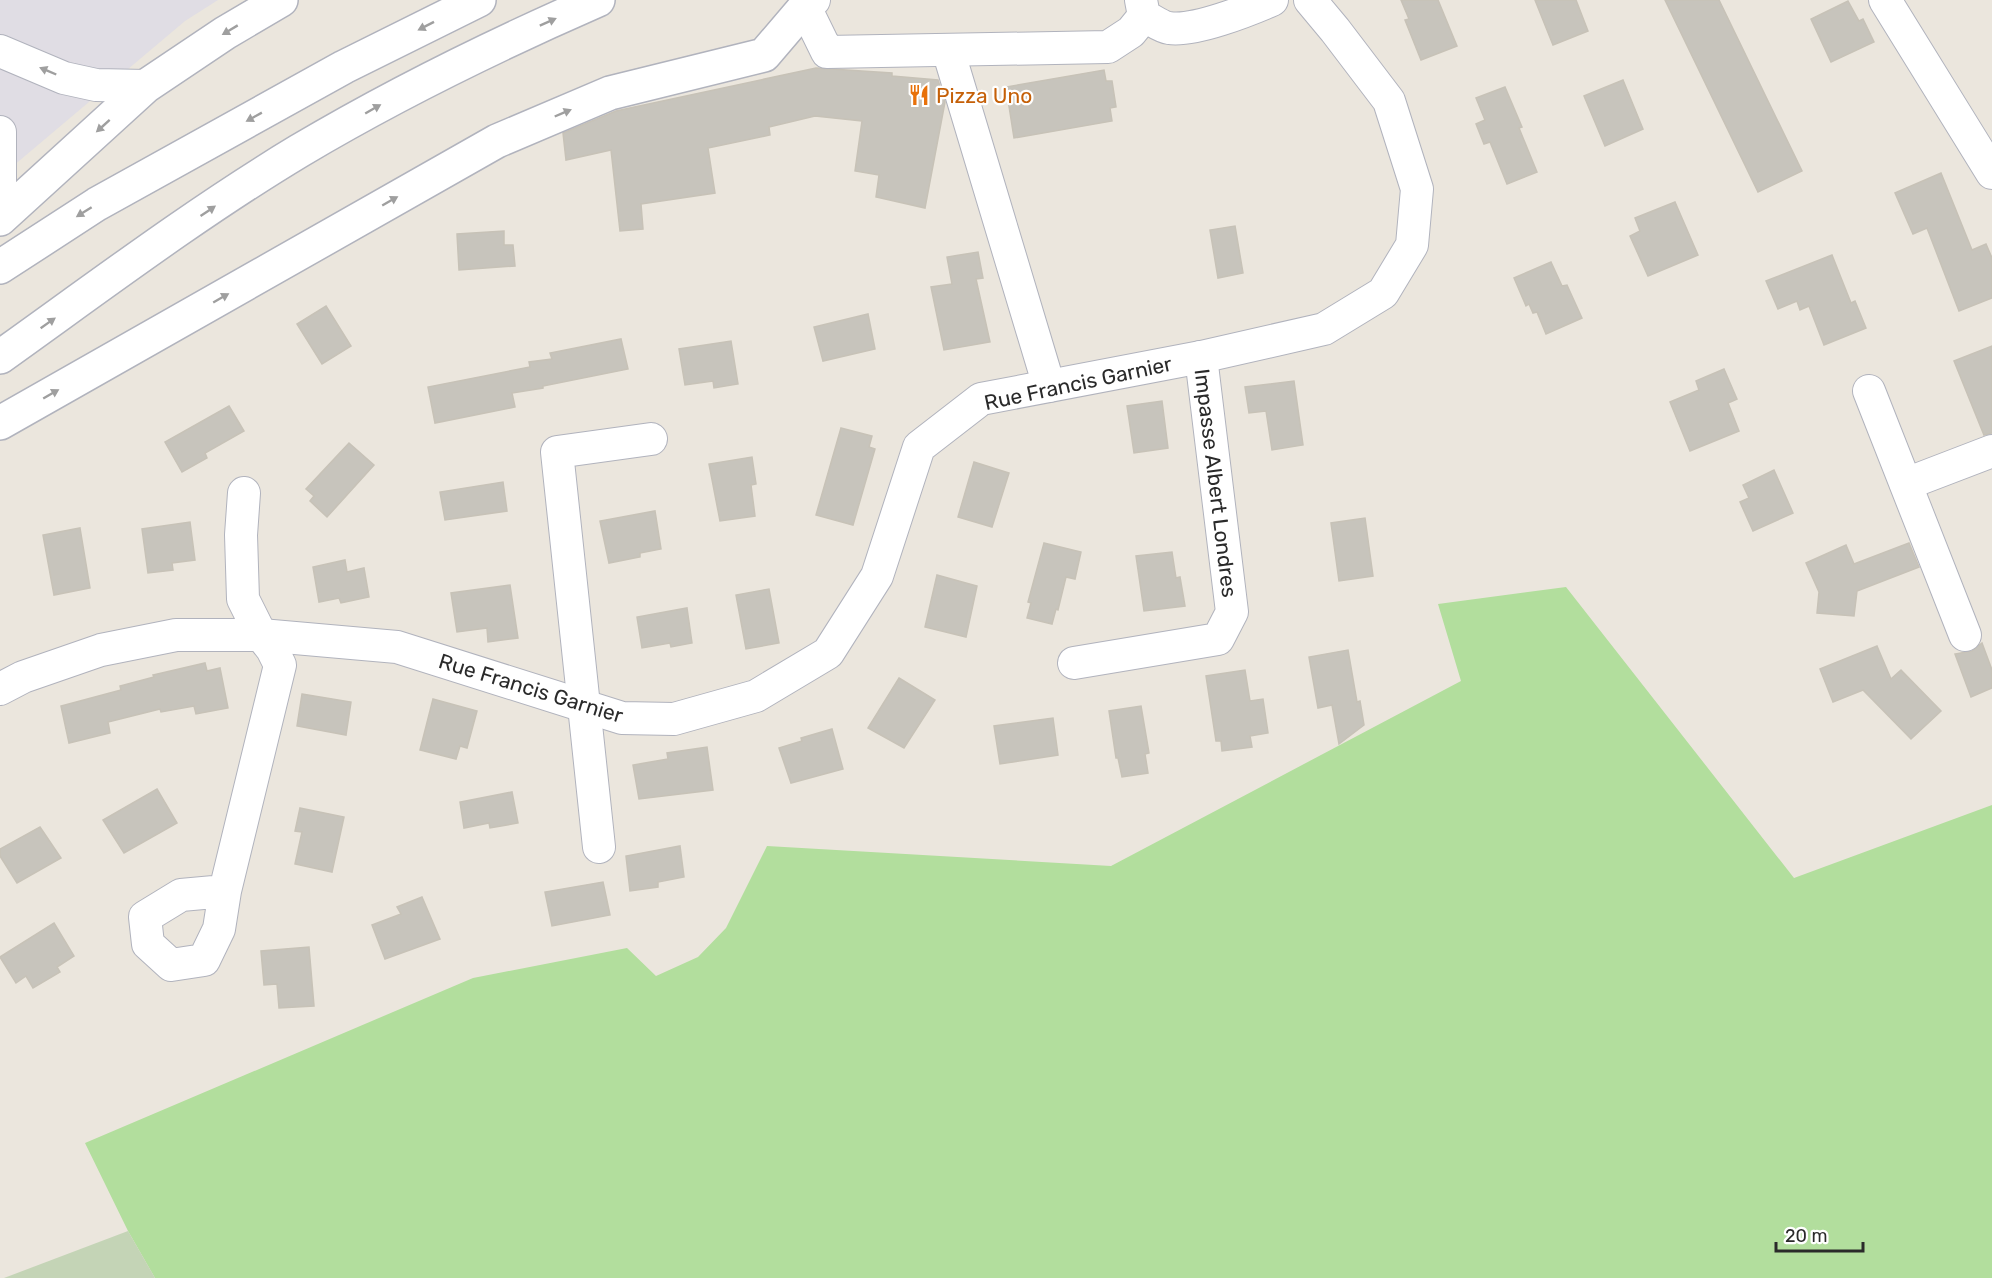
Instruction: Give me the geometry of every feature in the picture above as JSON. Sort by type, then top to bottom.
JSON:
[{"type":"main road","points":[[0,219],[146,86],[225,33],[281,0]]},
{"type":"main road","points":[[0,267],[23,250],[108,198],[344,67],[479,0]]},
{"type":"main road","points":[[0,357],[204,214],[297,152],[390,99],[508,40],[598,0]]},
{"type":"main road","points":[[0,423],[497,141],[610,93],[764,55],[809,4]]},
{"type":"street","points":[[809,4],[827,52],[1108,47],[1151,15],[1200,25],[1272,0]]},
{"type":"street","name":"Rue Francis Garnier","points":[[0,689],[23,677],[101,650],[176,635],[261,635],[398,647],[622,718],[674,719],[756,696],[828,653],[877,576],[919,447],[981,399],[1201,357],[1324,329],[1383,293],[1412,245],[1417,189],[1389,101],[1310,0]]},
{"type":"street","points":[[1885,0],[1992,173]]},
{"type":"street","points":[[948,50],[1049,386]]},
{"type":"street","points":[[0,51],[64,78],[96,85],[146,86]]},
{"type":"street","points":[[0,132],[0,202]]},
{"type":"street","name":"Impasse Albert Londres","points":[[1074,663],[1218,639],[1232,612],[1201,357]]},
{"type":"street","points":[[1869,391],[1965,634]]},
{"type":"street","points":[[599,847],[557,452],[651,439]]},
{"type":"street","points":[[1906,484],[1992,451]]},
{"type":"street","points":[[225,891],[280,664],[261,635],[243,599],[241,535],[244,493]]},
{"type":"shaded area","points":[[0,0],[218,0],[185,21],[0,177]]},
{"type":"green space","points":[[1566,587],[1794,878],[1992,805],[1992,1278],[155,1278],[128,1231],[85,1143],[473,978],[627,948],[656,976],[698,957],[726,928],[767,846],[1111,866],[1461,681],[1438,604]]},
{"type":"green space","points":[[128,1231],[155,1278],[4,1278]]},
{"type":"building","points":[[1401,0],[1438,0],[1457,46],[1421,60],[1405,20],[1409,19]]},
{"type":"building","points":[[1535,0],[1576,0],[1588,31],[1553,45]]},
{"type":"building","points":[[1665,0],[1719,0],[1802,171],[1758,192]]},
{"type":"building","points":[[1848,1],[1859,21],[1863,19],[1874,42],[1831,62],[1811,19]]},
{"type":"building","points":[[816,68],[892,73],[892,76],[938,80],[945,102],[925,208],[876,197],[879,175],[855,171],[862,121],[815,116],[769,127],[770,135],[708,148],[715,193],[641,204],[643,229],[620,231],[611,150],[566,160],[563,133],[616,111]]},
{"type":"building","points":[[1104,70],[1106,81],[1112,81],[1116,107],[1110,108],[1112,121],[1014,138],[1006,87]]},
{"type":"building","points":[[1623,80],[1643,129],[1605,146],[1584,96]]},
{"type":"building","points":[[1505,87],[1522,127],[1519,128],[1537,172],[1507,184],[1490,142],[1484,144],[1476,124],[1485,120],[1476,98]]},
{"type":"building","points":[[1941,173],[1972,250],[1986,244],[1992,258],[1992,298],[1959,311],[1927,228],[1913,234],[1895,193]]},
{"type":"building","points":[[1675,202],[1698,255],[1648,276],[1630,236],[1640,231],[1635,218]]},
{"type":"building","points":[[1235,226],[1243,273],[1218,278],[1210,230]]},
{"type":"building","points":[[504,231],[504,245],[513,245],[515,266],[459,270],[457,234]]},
{"type":"building","points":[[978,252],[983,278],[976,279],[990,342],[944,350],[931,287],[952,284],[947,257]]},
{"type":"building","points":[[1832,255],[1851,303],[1855,301],[1866,328],[1824,345],[1809,306],[1800,310],[1797,301],[1778,309],[1766,281]]},
{"type":"building","points":[[1551,262],[1562,286],[1567,285],[1582,318],[1546,334],[1537,312],[1533,313],[1529,304],[1526,306],[1514,278]]},
{"type":"building","points":[[326,306],[351,346],[322,364],[297,324]]},
{"type":"building","points":[[868,314],[875,349],[823,361],[814,327]]},
{"type":"building","points":[[621,339],[628,369],[512,393],[515,407],[435,423],[428,387],[530,367],[529,362],[552,359],[550,353]]},
{"type":"building","points":[[731,341],[738,384],[714,388],[713,381],[685,385],[679,349]]},
{"type":"building","points":[[1992,346],[1992,433],[1984,435],[1954,361]]},
{"type":"building","points":[[1724,369],[1737,399],[1728,403],[1739,431],[1690,451],[1670,402],[1699,390],[1696,381]]},
{"type":"building","points":[[1294,381],[1303,445],[1272,450],[1266,411],[1249,413],[1245,387]]},
{"type":"building","points":[[1162,401],[1168,448],[1134,453],[1127,406]]},
{"type":"building","points":[[229,406],[244,431],[205,453],[207,458],[182,472],[165,442]]},
{"type":"building","points":[[841,428],[872,436],[869,447],[875,449],[853,525],[816,515]]},
{"type":"building","points":[[349,443],[374,465],[327,517],[310,501],[314,496],[306,489]]},
{"type":"building","points":[[752,457],[756,484],[751,485],[755,516],[720,521],[709,464]]},
{"type":"building","points":[[974,462],[1009,473],[992,527],[958,517]]},
{"type":"building","points":[[1774,470],[1793,513],[1753,531],[1740,502],[1749,498],[1743,485]]},
{"type":"building","points":[[503,482],[507,511],[445,520],[440,492]]},
{"type":"building","points":[[655,511],[661,549],[640,553],[640,557],[609,563],[600,521]]},
{"type":"building","points":[[1365,518],[1373,576],[1339,581],[1331,523]]},
{"type":"building","points":[[190,522],[195,560],[172,563],[173,570],[148,573],[142,529]]},
{"type":"building","points":[[80,528],[90,588],[54,595],[43,535]]},
{"type":"building","points":[[1044,543],[1081,552],[1075,579],[1066,577],[1052,624],[1027,618],[1031,603],[1028,602]]},
{"type":"building","points":[[1909,543],[1919,567],[1857,591],[1854,616],[1817,613],[1819,592],[1806,563],[1846,545],[1854,564]]},
{"type":"building","points":[[1172,552],[1176,578],[1180,577],[1185,606],[1144,611],[1136,556]]},
{"type":"building","points":[[345,560],[347,572],[364,568],[369,597],[341,603],[339,598],[319,602],[313,567]]},
{"type":"building","points":[[937,575],[977,586],[966,637],[925,627]]},
{"type":"building","points":[[510,585],[518,638],[488,642],[487,628],[457,632],[451,593]]},
{"type":"building","points":[[769,589],[779,643],[746,649],[736,595]]},
{"type":"building","points":[[687,608],[692,643],[671,647],[670,643],[642,648],[637,617]]},
{"type":"building","points":[[1982,643],[1992,670],[1992,688],[1971,697],[1955,654],[1972,651]]},
{"type":"building","points":[[1877,646],[1891,679],[1901,670],[1941,711],[1911,739],[1863,690],[1833,702],[1820,669]]},
{"type":"building","points":[[1348,650],[1357,702],[1360,701],[1364,725],[1339,744],[1332,705],[1318,708],[1309,657]]},
{"type":"building","points":[[205,663],[207,671],[220,668],[228,708],[196,714],[194,706],[161,712],[160,709],[108,722],[110,733],[69,743],[61,706],[121,690],[120,686],[154,677],[153,675]]},
{"type":"building","points":[[1245,670],[1250,701],[1263,699],[1268,733],[1250,736],[1252,747],[1222,751],[1221,741],[1216,741],[1206,676]]},
{"type":"building","points":[[899,678],[935,700],[904,748],[868,728]]},
{"type":"building","points":[[302,694],[351,702],[346,735],[297,726]]},
{"type":"building","points":[[433,699],[477,711],[467,748],[460,746],[456,759],[420,750]]},
{"type":"building","points":[[1141,706],[1149,753],[1145,754],[1148,773],[1122,777],[1118,758],[1116,758],[1109,711]]},
{"type":"building","points":[[1053,718],[1058,755],[1000,764],[994,726]]},
{"type":"building","points":[[832,729],[843,769],[791,783],[779,748],[802,741],[801,738]]},
{"type":"building","points":[[707,747],[713,790],[639,799],[633,765],[668,759],[667,753]]},
{"type":"building","points":[[157,789],[177,823],[124,853],[103,820]]},
{"type":"building","points":[[512,792],[518,823],[490,828],[489,823],[464,828],[460,802]]},
{"type":"building","points":[[300,808],[344,817],[332,872],[295,864],[302,832],[295,831]]},
{"type":"building","points":[[40,827],[61,858],[17,883],[0,856],[0,849]]},
{"type":"building","points":[[680,846],[684,877],[658,882],[658,887],[630,891],[626,856]]},
{"type":"building","points":[[603,882],[610,915],[552,926],[545,892]]},
{"type":"building","points":[[422,897],[440,939],[385,959],[372,925],[401,914],[397,907]]},
{"type":"building","points":[[54,923],[74,956],[57,967],[60,972],[33,988],[26,976],[16,983],[0,957]]},
{"type":"building","points":[[309,947],[314,1006],[279,1008],[277,984],[264,985],[261,951]]},
{"type":"place","name":"Pizza Uno","points":[[919,95]]}]
